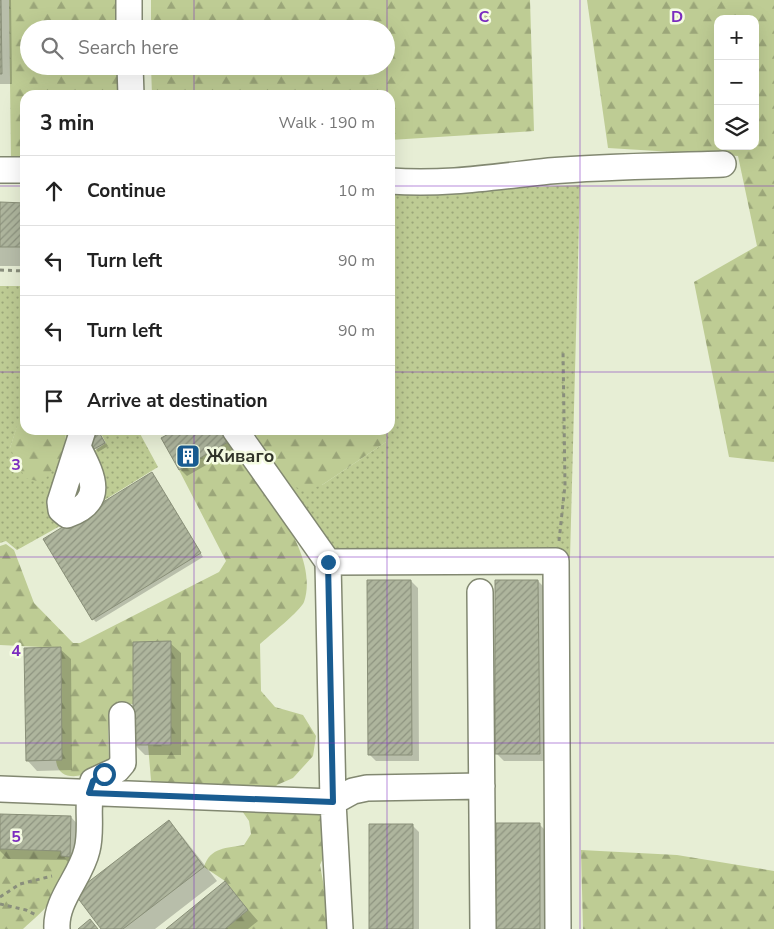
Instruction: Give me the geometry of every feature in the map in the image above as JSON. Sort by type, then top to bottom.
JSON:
[{"type":"lane","points":[[128,0],[129,20]]},
{"type":"lane","points":[[130,75],[130,90]]},
{"type":"lane","points":[[395,181],[427,184],[491,180],[557,171],[723,164]]},
{"type":"lane","points":[[0,170],[20,170]]},
{"type":"lane","points":[[239,435],[328,562],[333,802],[340,929]]},
{"type":"lane","points":[[328,562],[556,561],[558,929]]},
{"type":"lane","points":[[480,592],[483,929]]},
{"type":"lane","points":[[50,923],[57,919],[61,905],[81,871],[88,848],[89,793],[93,781],[116,770],[123,763],[122,715]]},
{"type":"lane","points":[[0,789],[333,802],[353,791],[367,788],[482,786]]},
{"type":"path","points":[[0,270],[20,270]]},
{"type":"path","points":[[556,561],[565,485],[563,351]]},
{"type":"path","points":[[0,897],[20,884],[81,871]]},
{"type":"path","points":[[0,904],[26,910],[50,923]]},
{"type":"green space","points":[[9,0],[119,0],[119,20],[20,20],[20,75],[120,75],[121,90],[20,90],[20,162],[11,162]]},
{"type":"green space","points":[[151,0],[530,0],[534,131],[395,140],[395,90],[152,90],[151,75],[395,75],[395,20],[151,20]]},
{"type":"green space","points":[[587,0],[774,0],[774,462],[729,457],[694,282],[757,246],[738,156],[608,148]]},
{"type":"green space","points":[[580,185],[570,558],[329,555],[282,480],[322,485],[386,442],[387,435],[395,435],[395,190],[424,192]]},
{"type":"green space","points":[[0,286],[20,286],[20,424],[17,427],[10,448],[66,446],[66,435],[78,435],[56,509],[60,526],[17,550],[6,541],[0,543]]},
{"type":"green space","points":[[20,424],[20,435],[66,435],[60,459],[41,482],[25,478],[10,448],[17,426]]},
{"type":"green space","points":[[102,435],[141,435],[158,467],[98,504],[94,451],[106,443]]},
{"type":"green space","points":[[256,435],[387,435],[386,442],[322,485],[304,491],[282,480]]},
{"type":"green space","points":[[228,442],[283,518],[295,540],[303,561],[307,582],[302,606],[260,644],[261,691],[275,707],[303,715],[316,736],[313,756],[293,778],[277,785],[267,800],[327,814],[330,842],[320,865],[324,887],[331,900],[337,929],[225,929],[248,910],[225,881],[204,867],[207,860],[215,852],[225,848],[244,845],[251,834],[249,821],[240,808],[152,792],[148,745],[171,745],[171,642],[133,642],[133,704],[118,704],[111,716],[108,730],[109,760],[96,770],[79,776],[63,774],[58,769],[56,760],[62,760],[61,648],[0,645],[0,546],[6,544],[14,550],[34,603],[73,643],[80,643],[219,572],[226,561],[179,470]]},
{"type":"green space","points":[[0,849],[61,851],[61,856],[71,855],[67,877],[62,887],[48,905],[23,929],[0,929]]},
{"type":"green space","points":[[581,850],[677,855],[774,871],[774,929],[583,929]]},
{"type":"building","points":[[1,0],[2,74],[0,74]]},
{"type":"building","points":[[0,202],[20,203],[20,247],[0,247]]},
{"type":"building","points":[[101,435],[105,443],[94,449],[86,436]]},
{"type":"building","name":"Живаго","points":[[167,435],[224,435],[228,442],[179,470],[161,438]]},
{"type":"building","points":[[152,472],[201,553],[92,620],[43,539]]},
{"type":"building","points":[[367,580],[411,580],[412,755],[368,755]]},
{"type":"building","points":[[495,580],[538,580],[540,754],[495,754]]},
{"type":"building","points":[[171,641],[171,745],[133,745],[133,642]]},
{"type":"building","points":[[61,647],[62,760],[26,761],[24,648]]},
{"type":"building","points":[[0,814],[71,816],[70,857],[61,856],[61,851],[0,849]]},
{"type":"building","points":[[169,820],[204,867],[123,929],[101,929],[74,893]]},
{"type":"building","points":[[496,823],[540,823],[540,929],[496,929]]},
{"type":"building","points":[[369,824],[413,824],[413,929],[369,929]]},
{"type":"building","points":[[225,881],[248,910],[225,929],[166,929]]},
{"type":"building","points":[[90,919],[98,929],[78,929]]},
{"type":"place","name":"Живаго","points":[[188,456]]},
{"type":"route","points":[[104,774],[93,781],[89,793],[333,802],[328,562]]}]
